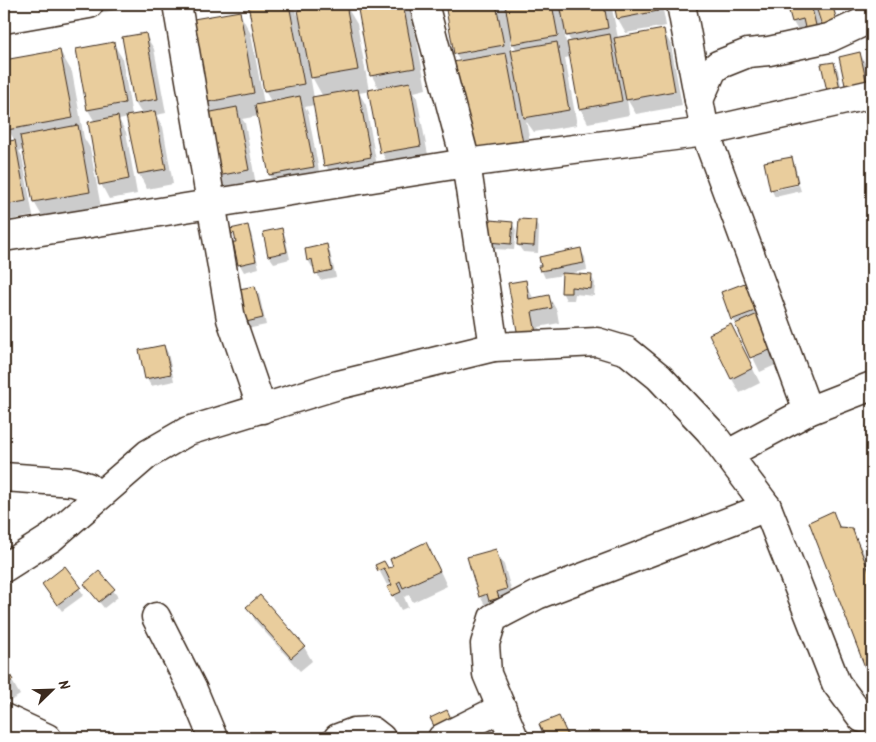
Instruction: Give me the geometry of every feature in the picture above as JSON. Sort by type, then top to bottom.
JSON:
[{"type":"street","points":[[4,19],[89,4]]},
{"type":"street","points":[[177,4],[232,319],[262,409]]},
{"type":"street","points":[[424,4],[466,163],[494,347]]},
{"type":"street","points":[[681,4],[705,132],[808,411]]},
{"type":"street","points":[[699,100],[712,71],[718,65],[748,53],[769,52],[829,38],[872,18]]},
{"type":"street","points":[[4,237],[466,163],[705,132],[872,94]]},
{"type":"street","points":[[4,568],[51,538],[148,454],[188,431],[338,385],[494,347],[597,342],[627,351],[659,377],[710,431],[767,507],[836,683],[862,718],[872,720]]},
{"type":"street","points":[[728,454],[808,411],[872,386]]},
{"type":"street","points":[[4,477],[73,482],[88,487],[98,496]]},
{"type":"street","points":[[514,738],[487,674],[485,644],[493,618],[537,594],[767,507]]},
{"type":"street","points":[[156,617],[213,738]]},
{"type":"street","points":[[442,738],[502,708]]},
{"type":"street","points":[[4,718],[47,738]]},
{"type":"street","points":[[338,738],[354,732],[372,731],[381,738]]},
{"type":"building","points":[[248,4],[289,4],[304,84],[264,91]]},
{"type":"building","points":[[333,4],[346,4],[358,70],[311,78],[298,10]]},
{"type":"building","points":[[357,4],[403,4],[415,68],[370,76]]},
{"type":"building","points":[[445,4],[496,4],[504,45],[454,54]]},
{"type":"building","points":[[505,4],[552,4],[558,36],[512,44]]},
{"type":"building","points":[[560,4],[604,4],[608,28],[566,36]]},
{"type":"building","points":[[614,4],[657,4],[658,11],[617,19]]},
{"type":"building","points":[[787,4],[811,4],[818,34],[807,36],[803,19],[792,22]]},
{"type":"building","points":[[815,4],[832,4],[838,24],[823,29]]},
{"type":"building","points":[[240,11],[254,93],[198,104],[182,21]]},
{"type":"building","points":[[664,29],[675,91],[626,100],[614,38]]},
{"type":"building","points":[[146,33],[158,99],[134,103],[122,37]]},
{"type":"building","points":[[610,34],[622,101],[579,109],[567,42]]},
{"type":"building","points":[[114,42],[125,103],[87,110],[76,49]]},
{"type":"building","points":[[557,42],[569,110],[524,118],[511,50]]},
{"type":"building","points":[[60,50],[73,118],[7,130],[4,112],[4,60]]},
{"type":"building","points":[[860,52],[869,94],[848,99],[839,57]]},
{"type":"building","points":[[506,53],[523,143],[470,153],[453,62]]},
{"type":"building","points":[[834,62],[844,106],[831,109],[821,64]]},
{"type":"building","points":[[410,82],[421,146],[380,153],[368,90]]},
{"type":"building","points":[[358,89],[371,157],[324,166],[312,97]]},
{"type":"building","points":[[300,96],[314,167],[269,175],[255,105]]},
{"type":"building","points":[[237,107],[249,170],[212,177],[201,114]]},
{"type":"building","points":[[155,111],[166,169],[138,174],[126,116]]},
{"type":"building","points":[[118,116],[129,179],[99,185],[88,122]]},
{"type":"building","points":[[78,125],[90,192],[33,202],[20,136]]},
{"type":"building","points":[[15,140],[26,201],[4,205],[4,142]]},
{"type":"building","points":[[792,157],[798,184],[770,190],[764,162]]},
{"type":"building","points":[[519,219],[536,220],[534,246],[517,245]]},
{"type":"building","points":[[490,220],[513,222],[511,244],[488,242]]},
{"type":"building","points":[[248,225],[256,261],[238,265],[233,242],[236,242],[234,233],[232,234],[230,229]]},
{"type":"building","points":[[282,228],[287,252],[268,256],[263,232]]},
{"type":"building","points":[[327,244],[332,270],[315,274],[312,259],[307,261],[305,249]]},
{"type":"building","points":[[581,248],[584,263],[540,271],[538,266],[541,266],[539,257]]},
{"type":"building","points":[[562,273],[592,275],[591,289],[571,287],[571,293],[561,293]]},
{"type":"building","points":[[526,280],[529,299],[549,295],[552,308],[532,312],[536,333],[518,336],[508,283]]},
{"type":"building","points":[[750,281],[760,309],[731,320],[721,292]]},
{"type":"building","points":[[255,286],[263,318],[242,323],[234,290]]},
{"type":"building","points":[[760,313],[775,348],[750,358],[735,324]]},
{"type":"building","points":[[731,324],[753,368],[731,379],[709,334]]},
{"type":"building","points":[[164,345],[171,374],[145,379],[139,350]]},
{"type":"building","points":[[833,511],[839,527],[852,528],[872,579],[872,665],[865,667],[809,522]]},
{"type":"building","points":[[426,542],[440,571],[403,588],[400,581],[397,583],[401,592],[392,596],[387,587],[392,585],[384,568],[378,571],[375,565],[384,561],[388,568],[393,567],[390,559]]},
{"type":"building","points":[[496,549],[507,589],[497,592],[499,598],[489,601],[487,594],[479,597],[467,557]]},
{"type":"building","points":[[65,566],[81,587],[57,605],[42,584]]},
{"type":"building","points":[[99,571],[115,589],[99,602],[84,584]]},
{"type":"building","points":[[260,595],[305,646],[291,658],[246,607]]},
{"type":"building","points":[[4,665],[13,680],[4,686]]},
{"type":"building","points":[[447,710],[458,733],[440,738],[430,718]]},
{"type":"building","points":[[559,716],[569,738],[545,738],[539,724]]}]
